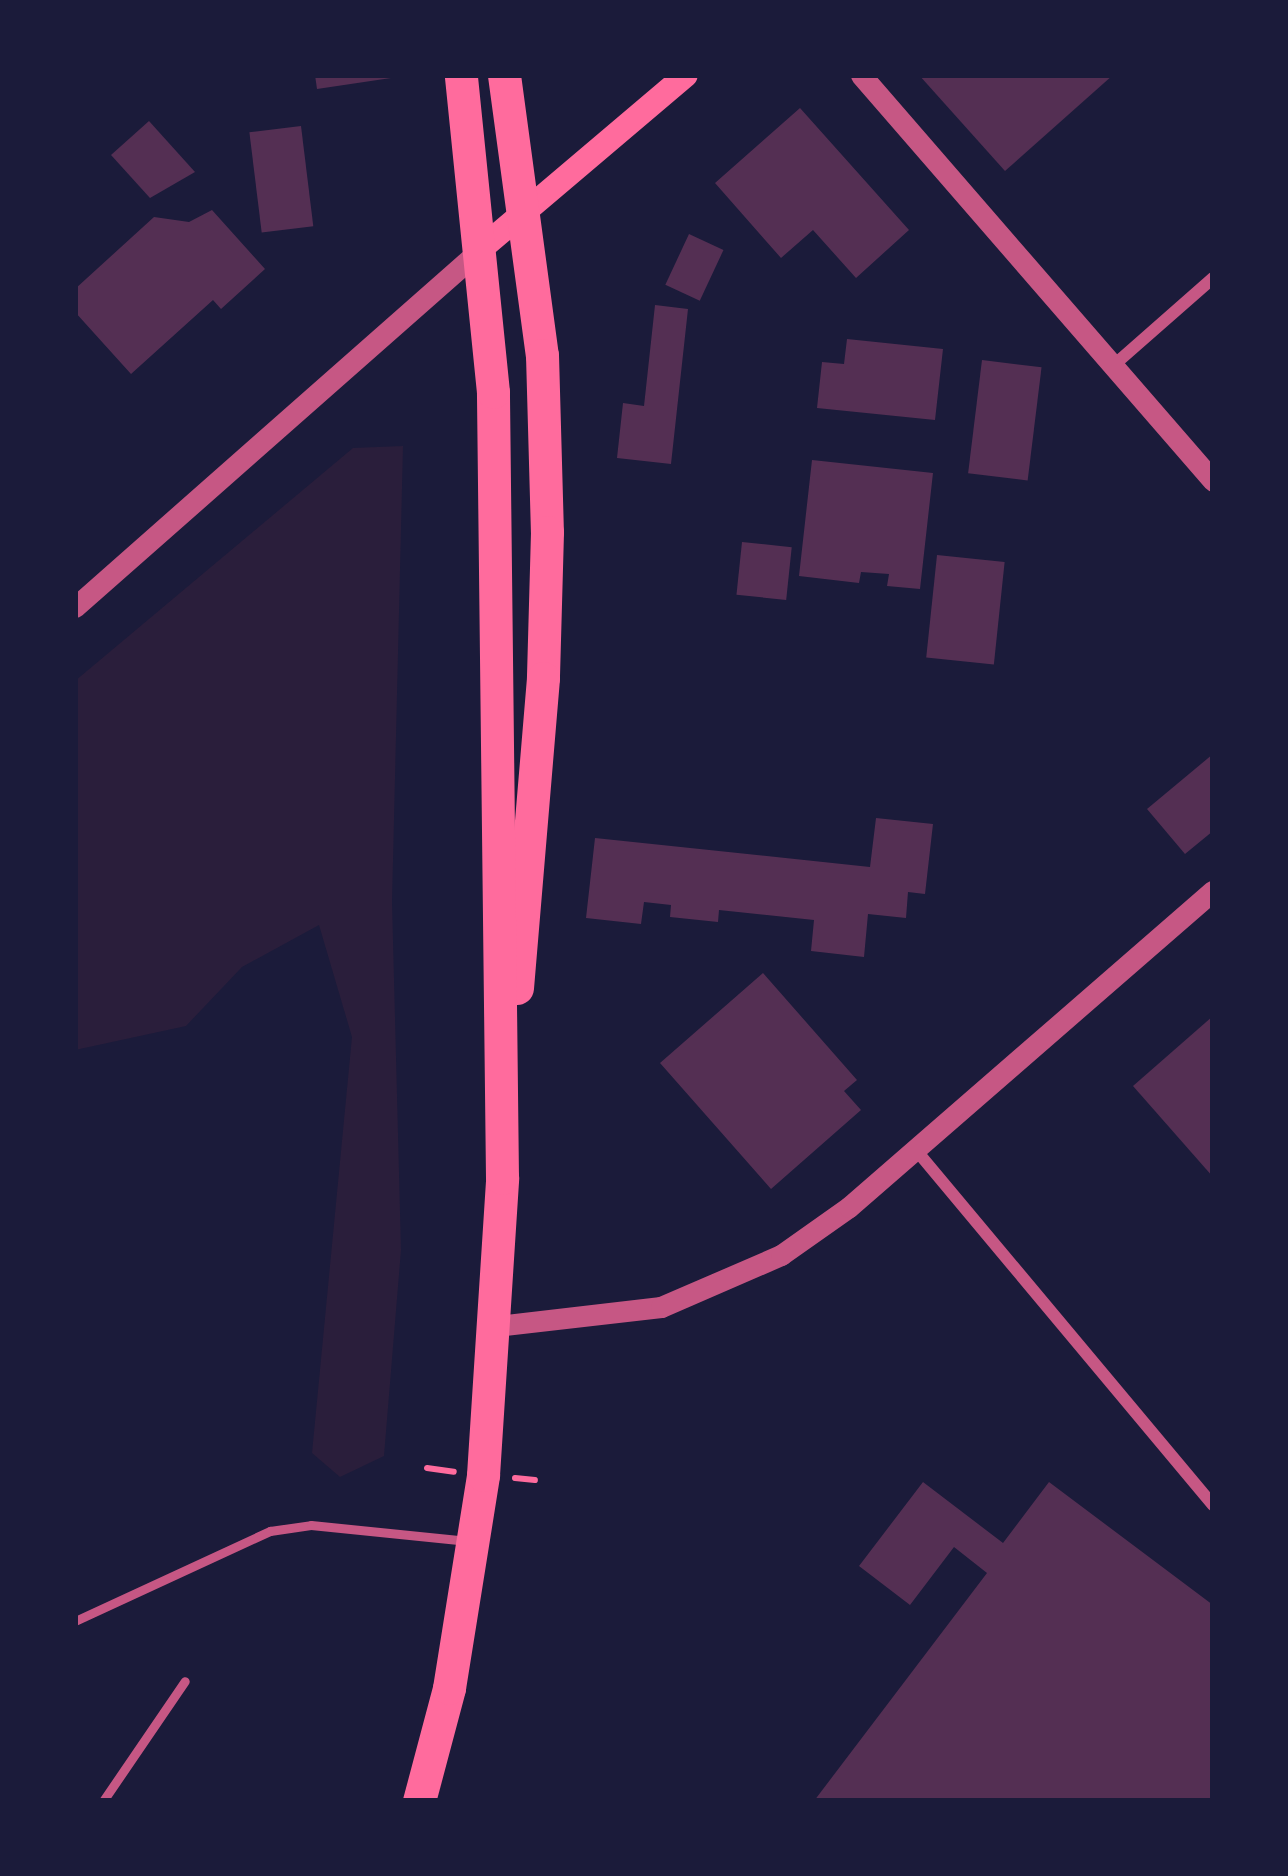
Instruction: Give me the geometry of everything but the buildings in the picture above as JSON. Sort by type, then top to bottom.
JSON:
[{"type":"highway","points":[[461,75],[493,392],[502,1178]]},
{"type":"highway","points":[[419,1801],[474,1542],[497,1326],[502,1178],[545,616],[542,356],[504,75]]},
{"type":"main road","points":[[482,248],[686,75]]},
{"type":"street","points":[[861,75],[1213,481]]},
{"type":"street","points":[[75,607],[482,248]]},
{"type":"street","points":[[1114,365],[1213,278]]},
{"type":"street","points":[[497,1326],[661,1307],[726,1285],[815,1231],[916,1150],[1213,891]]},
{"type":"street","points":[[916,1150],[1213,1505]]},
{"type":"lane","points":[[75,1621],[270,1531],[311,1525],[474,1542]]},
{"type":"lane","points":[[104,1801],[185,1682]]},
{"type":"shaded area","points":[[403,446],[392,902],[401,1250],[384,1456],[340,1477],[312,1453],[352,1037],[319,925],[242,967],[186,1026],[75,1050],[75,681],[353,448]]}]
